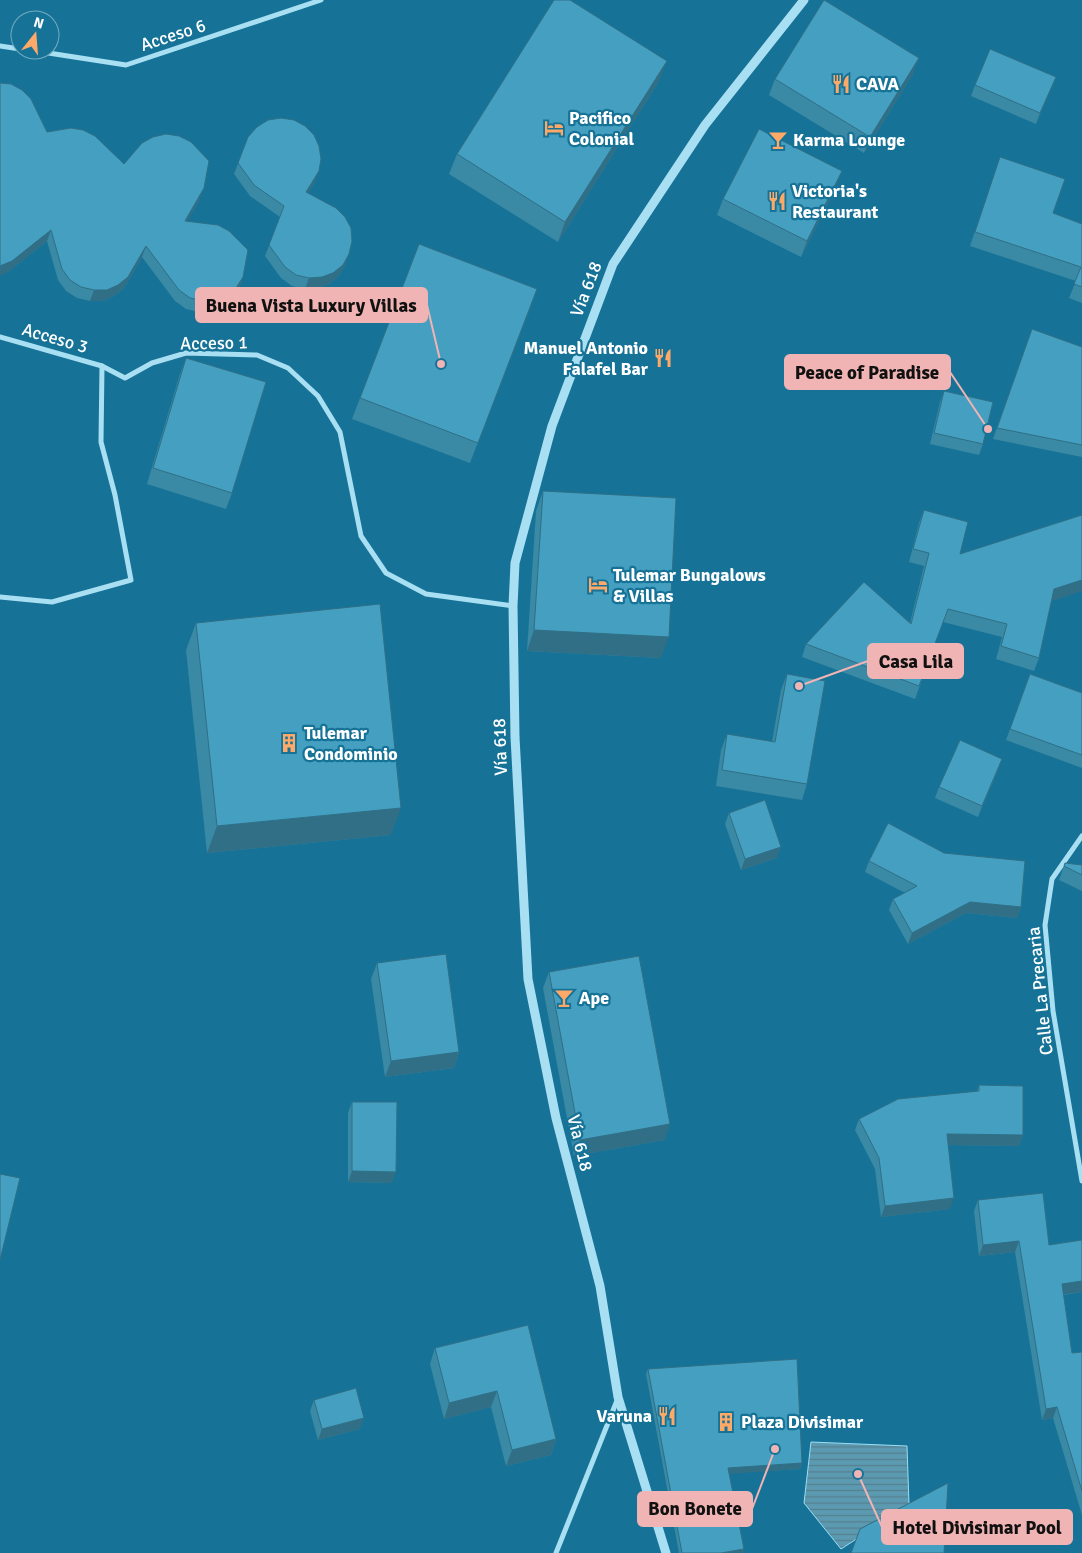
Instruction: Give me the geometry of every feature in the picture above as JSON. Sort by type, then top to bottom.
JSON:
[{"type":"street","name":"Acceso 6","points":[[60,55],[126,65],[321,0]]},
{"type":"street","name":"Vía 618","points":[[666,1553],[618,1397],[600,1286],[556,1118],[528,979],[515,737],[513,606],[515,563],[552,426],[613,264],[705,125],[804,0]]},
{"type":"street","name":"Acceso 3","points":[[0,337],[102,366]]},
{"type":"street","name":"Acceso 1","points":[[102,366],[125,378],[152,363],[186,353],[256,355],[288,368],[318,396],[340,432],[362,536],[386,573],[426,594],[513,606]]},
{"type":"street","points":[[0,597],[52,602],[132,580],[115,495],[101,442],[102,366]]},
{"type":"street","name":"Calle La Precaria","points":[[1082,836],[1052,879],[1045,925],[1052,1011],[1082,1180]]},
{"type":"street","points":[[556,1553],[618,1397]]},
{"type":"water","points":[[811,1442],[907,1446],[909,1505],[841,1549],[804,1503]]},
{"type":"building","name":"Pacifico Colonial","points":[[554,0],[570,0],[667,61],[565,222],[457,154]]},
{"type":"building","name":"CAVA","points":[[824,0],[919,58],[870,137],[775,79]]},
{"type":"building","points":[[990,49],[1056,77],[1040,113],[975,85]]},
{"type":"building","points":[[0,83],[11,84],[22,90],[31,99],[47,132],[71,128],[83,130],[95,136],[124,164],[142,143],[153,137],[166,134],[179,136],[191,142],[209,161],[204,188],[185,221],[218,225],[229,231],[248,250],[243,277],[236,288],[227,296],[215,301],[190,298],[179,290],[146,246],[128,277],[118,285],[107,290],[81,287],[70,280],[62,269],[51,230],[12,261],[0,266]]},
{"type":"building","points":[[281,118],[294,120],[305,126],[314,135],[319,146],[321,159],[319,171],[306,192],[336,208],[345,217],[351,228],[352,241],[349,254],[343,265],[333,273],[322,277],[309,278],[296,275],[285,267],[269,245],[284,206],[254,185],[238,163],[248,137],[257,127],[268,120]]},
{"type":"building","name":"Victoria's Restaurant","points":[[759,129],[842,171],[807,241],[723,199]]},
{"type":"building","points":[[1000,157],[1065,179],[1053,213],[1082,224],[1082,287],[1074,284],[1081,267],[975,232]]},
{"type":"building","points":[[419,244],[537,289],[478,443],[360,398]]},
{"type":"building","points":[[1032,329],[1082,347],[1082,445],[997,428]]},
{"type":"building","points":[[186,358],[266,382],[232,493],[153,468]]},
{"type":"building","points":[[944,391],[993,402],[983,444],[934,433]]},
{"type":"building","name":"Tulemar Bungalows & Villas","points":[[543,491],[676,498],[669,637],[534,630]]},
{"type":"building","points":[[924,510],[968,522],[960,554],[1082,515],[1082,580],[1054,589],[1039,658],[1001,646],[1007,624],[948,609],[919,686],[806,644],[864,582],[911,624],[929,553],[913,549]]},
{"type":"building","name":"Tulemar Condominio","points":[[380,604],[401,808],[217,826],[196,623]]},
{"type":"building","points":[[787,674],[825,681],[807,784],[722,770],[727,734],[775,742]]},
{"type":"building","points":[[1030,674],[1082,693],[1082,755],[1010,729]]},
{"type":"building","points":[[960,740],[1002,759],[982,806],[939,787]]},
{"type":"building","points":[[765,800],[781,847],[745,859],[729,813]]},
{"type":"building","points":[[888,823],[944,853],[1025,861],[1021,907],[970,902],[912,933],[893,899],[917,886],[869,861]]},
{"type":"building","points":[[1065,863],[1082,865],[1082,875],[1064,866]]},
{"type":"building","points":[[446,954],[459,1052],[391,1061],[377,963]]},
{"type":"building","points":[[639,956],[670,1124],[580,1140],[549,972]]},
{"type":"building","points":[[979,1085],[1023,1086],[1023,1135],[947,1134],[954,1198],[885,1206],[879,1158],[859,1119],[898,1099],[979,1091]]},
{"type":"building","points":[[352,1102],[397,1102],[396,1172],[352,1171]]},
{"type":"building","points":[[0,1174],[20,1178],[0,1260]]},
{"type":"building","points":[[1043,1193],[1049,1245],[1082,1240],[1082,1281],[1062,1284],[1072,1353],[1082,1352],[1082,1491],[1057,1407],[1046,1409],[1019,1241],[983,1245],[978,1200]]},
{"type":"building","points":[[528,1325],[556,1439],[512,1450],[497,1391],[449,1403],[435,1348]]},
{"type":"building","name":"Plaza Divisimar","points":[[797,1359],[802,1463],[728,1468],[744,1549],[721,1553],[682,1553],[648,1369]]},
{"type":"building","points":[[356,1388],[364,1418],[322,1429],[314,1400]]},
{"type":"building","points":[[948,1483],[944,1553],[851,1553],[860,1529]]},
{"type":"place","name":"CAVA","points":[[841,84]]},
{"type":"place","name":"Pacifico Colonial","points":[[554,128]]},
{"type":"place","name":"Karma Lounge","points":[[778,140]]},
{"type":"place","name":"Victoria's Restaurant","points":[[777,201]]},
{"type":"place","name":"Manuel Antonio Falafel Bar","points":[[663,358]]},
{"type":"place","name":"Buena Vista Luxury Villas","points":[[441,364]]},
{"type":"place","name":"Peace of Paradise","points":[[988,429]]},
{"type":"place","name":"Tulemar Bungalows & Villas","points":[[598,585]]},
{"type":"place","name":"Casa Lila","points":[[799,686]]},
{"type":"place","name":"Tulemar Condominio","points":[[289,743]]},
{"type":"place","name":"Ape","points":[[564,998]]},
{"type":"place","name":"Varuna","points":[[667,1416]]},
{"type":"place","name":"Plaza Divisimar","points":[[726,1422]]},
{"type":"place","name":"Bon Bonete","points":[[775,1449]]},
{"type":"place","name":"Hotel Divisimar Pool","points":[[858,1474]]}]
